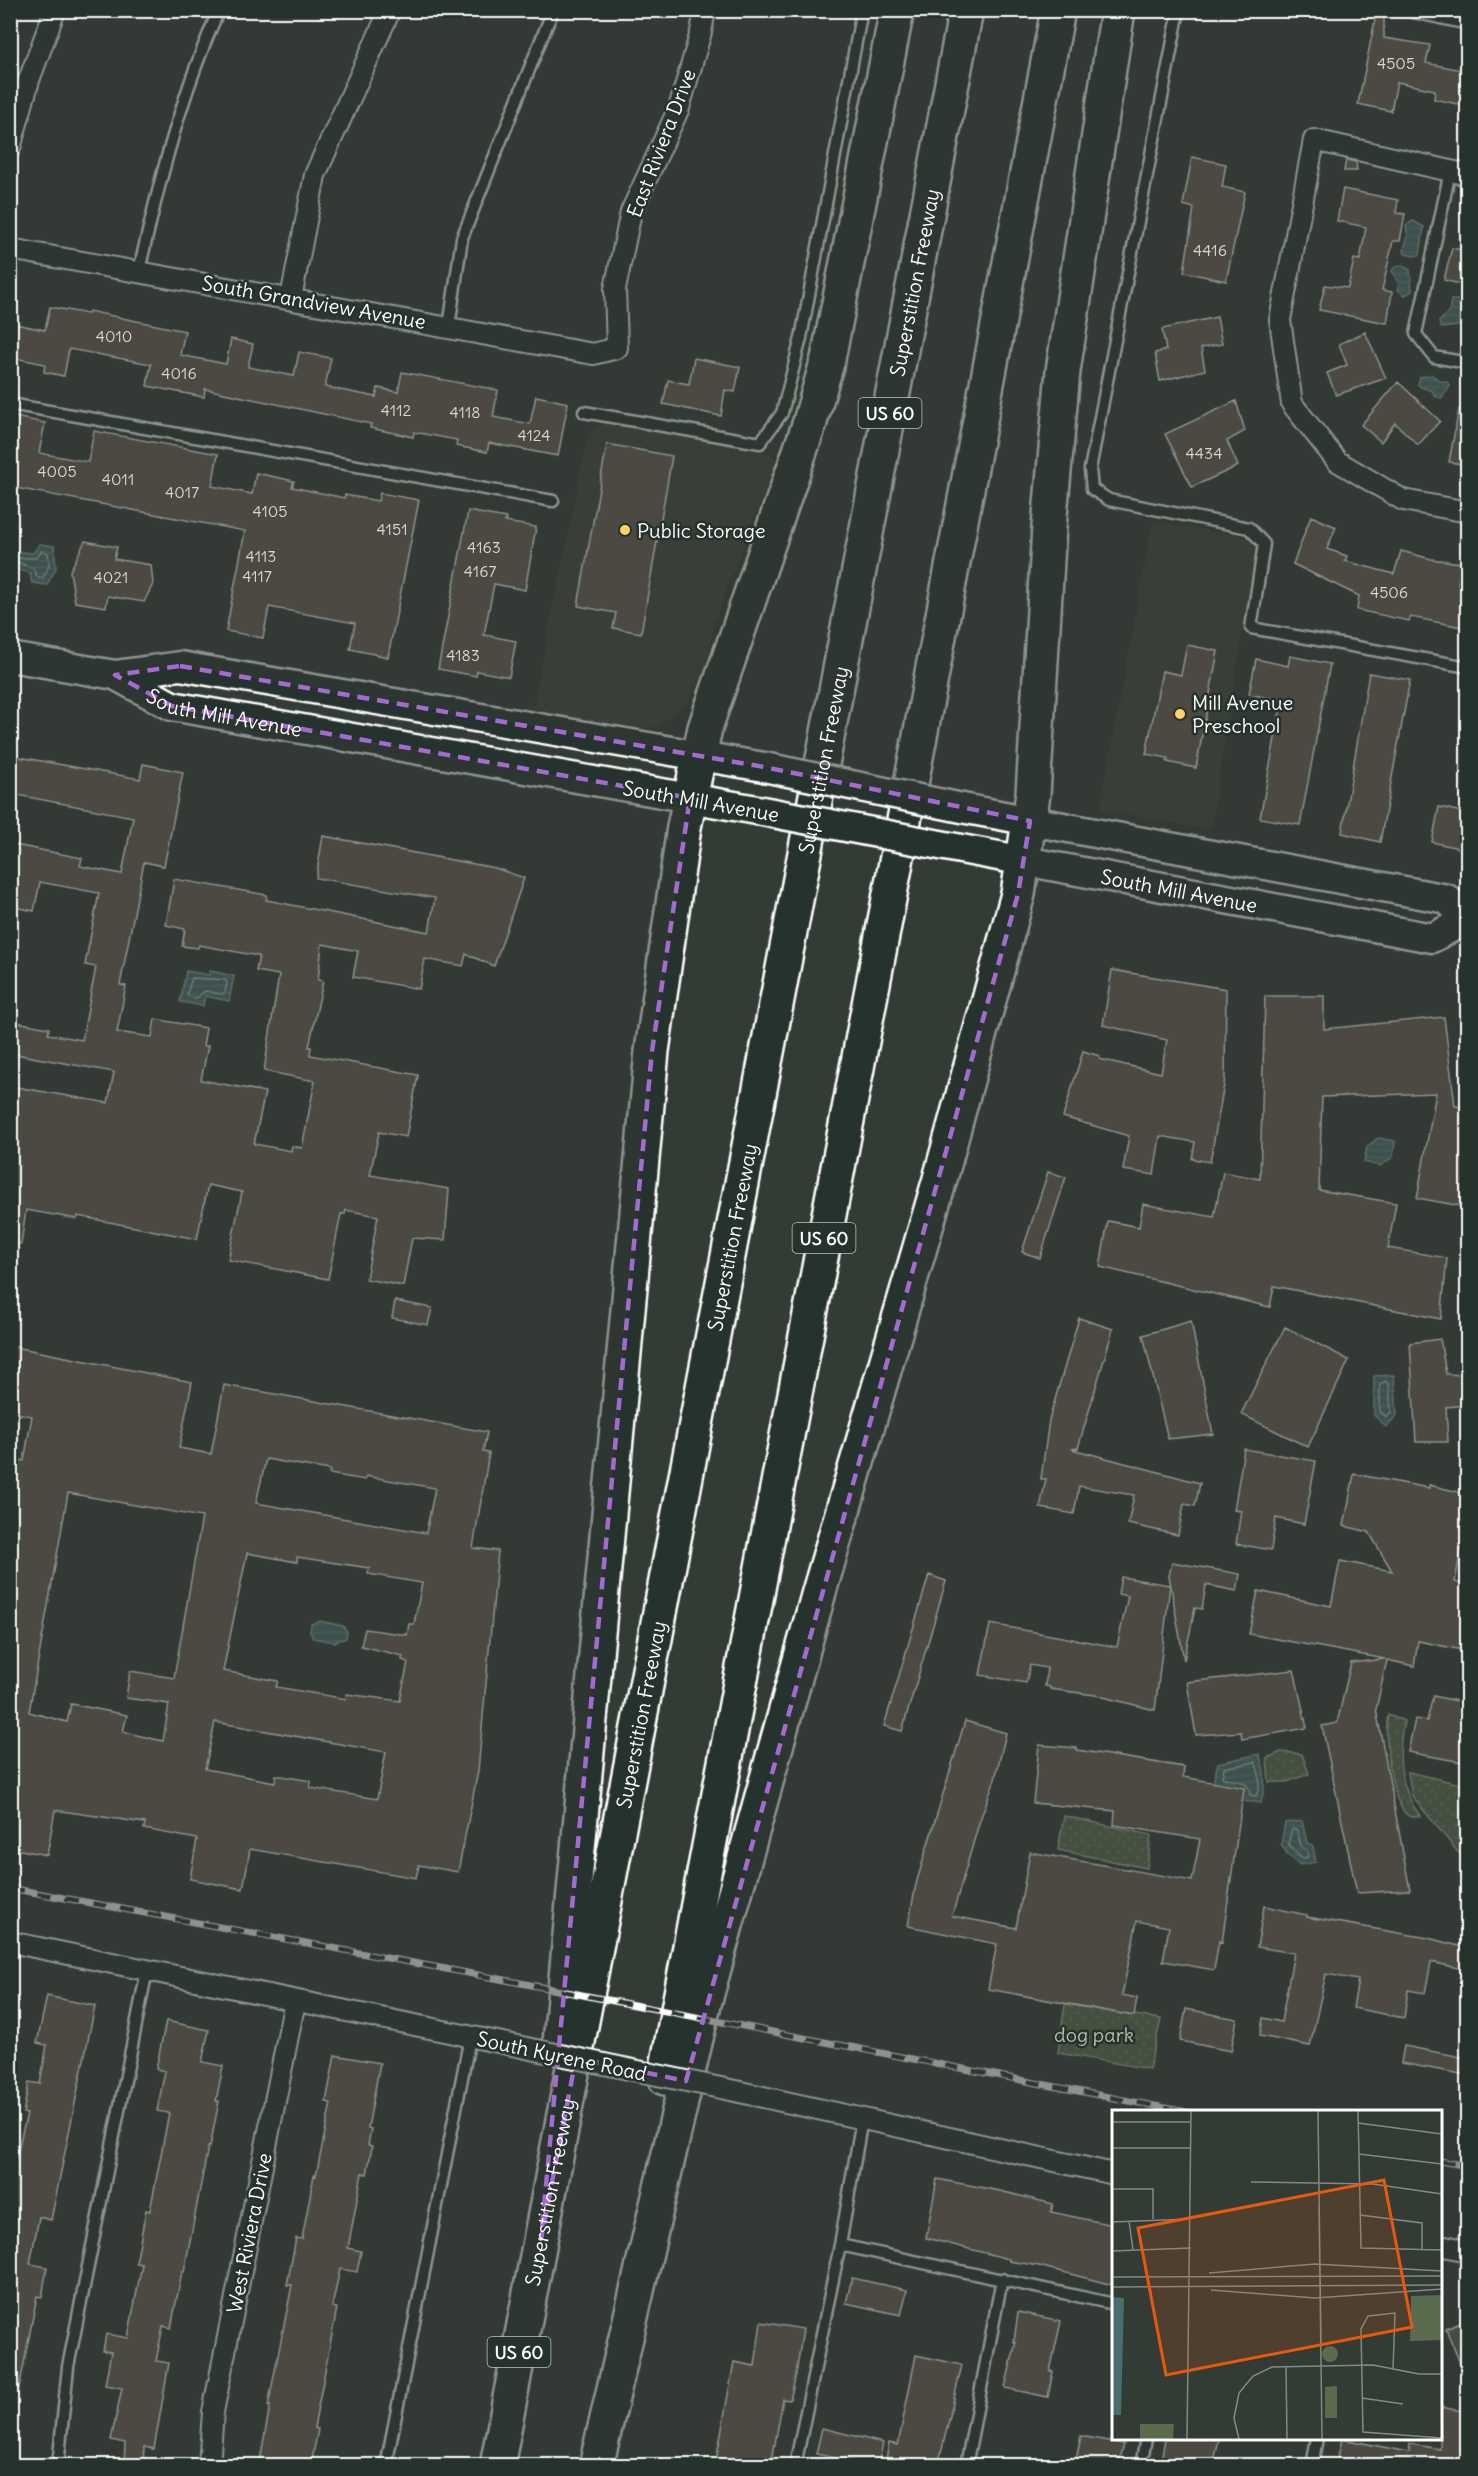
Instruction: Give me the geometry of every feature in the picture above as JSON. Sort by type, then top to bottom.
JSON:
[{"type":"highway","points":[[541,2239],[652,1051],[690,798],[705,728],[810,422],[828,359],[897,10]]},
{"type":"highway","name":"Superstition Freeway","points":[[497,2466],[966,10]]},
{"type":"highway","name":"US 60","points":[[594,2466],[1058,10]]},
{"type":"highway","points":[[594,2466],[704,2004],[819,1592],[940,1179],[1018,894],[1030,821],[1048,527],[1063,371],[1118,10]]},
{"type":"main road","name":"South Mill Avenue","points":[[10,657],[115,675],[180,666],[764,767],[967,809],[1447,899],[1467,920],[1432,938],[757,810],[172,706],[115,675]]},
{"type":"street","points":[[10,148],[29,81],[55,10]]},
{"type":"street","points":[[291,298],[315,175],[390,10]]},
{"type":"street","name":"East Riviera Drive","points":[[617,348],[615,289],[631,212],[679,108],[705,10]]},
{"type":"street","points":[[1459,173],[1314,140],[1280,320],[1292,404],[1337,461],[1403,500],[1467,512]]},
{"type":"street","name":"South Grandview Avenue","points":[[10,249],[593,354],[617,348]]},
{"type":"street","name":"South Kyrene Road","points":[[11,1943],[740,2092],[1112,2174]]},
{"type":"street","name":"West Riviera Drive","points":[[209,2466],[213,2412],[296,2001]]},
{"type":"street","points":[[1442,2245],[1467,2251]]},
{"type":"lane","points":[[139,271],[163,169],[198,55],[219,10]]},
{"type":"lane","points":[[449,327],[462,238],[553,10]]},
{"type":"lane","points":[[584,412],[760,443],[782,412],[801,338],[862,10]]},
{"type":"lane","points":[[1179,10],[1090,470],[1092,489],[1109,500],[1250,528],[1264,544],[1251,628],[1467,667]]},
{"type":"lane","points":[[1404,10],[1467,24]]},
{"type":"lane","points":[[1459,173],[1416,334],[1434,357],[1467,363]]},
{"type":"lane","points":[[10,404],[553,501]]},
{"type":"lane","points":[[57,2466],[68,2367],[147,1970]]},
{"type":"lane","points":[[386,2466],[477,2038]]},
{"type":"lane","points":[[795,2466],[840,2245],[862,2119]]},
{"type":"lane","points":[[840,2245],[1112,2304]]},
{"type":"lane","points":[[966,2466],[1002,2279]]},
{"type":"lane","points":[[1141,2466],[1146,2440]]},
{"type":"lane","points":[[1312,2466],[1317,2440]]},
{"type":"highlighted area","points":[[180,666],[764,767],[1030,821],[1018,894],[686,2081],[576,2058],[541,2239],[652,1051],[690,798],[172,706],[115,675]]},
{"type":"shaded area","points":[[605,422],[770,454],[779,461],[750,526],[714,624],[705,669],[689,699],[677,711],[654,727],[629,729],[532,713],[587,441],[590,433]]},
{"type":"shaded area","points":[[1153,522],[1246,537],[1256,552],[1210,830],[1100,809]]},
{"type":"green space","points":[[1388,1715],[1404,1721],[1400,1758],[1404,1782],[1420,1816],[1407,1815],[1401,1808],[1397,1796],[1388,1752]]},
{"type":"green space","points":[[1281,1752],[1302,1754],[1309,1774],[1286,1782],[1269,1782],[1267,1758]]},
{"type":"green space","points":[[1408,1772],[1460,1784],[1467,1788],[1467,1851],[1461,1856],[1412,1796]]},
{"type":"green space","points":[[1064,1816],[1151,1835],[1147,1868],[1058,1850]]},
{"type":"green space","name":"dog park","points":[[1065,2004],[1161,2019],[1149,2069],[1058,2053]]},
{"type":"water","points":[[1413,221],[1424,227],[1420,255],[1413,256],[1405,254],[1404,249],[1408,236],[1406,226]]},
{"type":"water","points":[[1401,265],[1410,270],[1412,291],[1405,295],[1398,290],[1399,285],[1392,271],[1396,266]]},
{"type":"water","points":[[1451,300],[1465,300],[1467,308],[1459,326],[1441,328],[1439,322],[1449,311]]},
{"type":"water","points":[[1432,375],[1440,381],[1447,382],[1450,386],[1442,398],[1434,396],[1433,391],[1418,384],[1420,377]]},
{"type":"water","points":[[40,544],[54,546],[56,568],[47,585],[32,583],[30,573],[11,568],[11,551],[33,553]]},
{"type":"water","points":[[186,971],[209,975],[210,971],[234,976],[229,1001],[205,996],[203,1006],[180,1002]]},
{"type":"water","points":[[1378,1138],[1395,1141],[1393,1157],[1380,1166],[1364,1162],[1367,1147]]},
{"type":"water","points":[[1394,1375],[1397,1415],[1386,1427],[1374,1415],[1374,1376]]},
{"type":"water","points":[[320,1621],[343,1626],[347,1632],[346,1638],[334,1642],[313,1638],[310,1632],[311,1624]]},
{"type":"water","points":[[1259,1754],[1265,1778],[1261,1803],[1242,1801],[1213,1783],[1218,1763]]},
{"type":"water","points":[[1302,1821],[1307,1843],[1313,1847],[1316,1862],[1300,1865],[1288,1855],[1281,1844],[1285,1823]]},
{"type":"building","points":[[1376,15],[1384,16],[1384,38],[1430,45],[1426,63],[1467,71],[1467,106],[1434,99],[1435,90],[1397,82],[1391,111],[1358,104]]},
{"type":"building","points":[[1192,157],[1226,164],[1222,187],[1245,192],[1226,281],[1184,272],[1194,208],[1183,205]]},
{"type":"building","points":[[1346,160],[1356,162],[1357,171],[1344,171]]},
{"type":"building","points":[[1343,189],[1398,200],[1396,213],[1405,214],[1400,241],[1393,241],[1382,290],[1392,292],[1387,323],[1319,310],[1325,285],[1348,288],[1354,259],[1360,260],[1366,227],[1337,221]]},
{"type":"building","points":[[1452,248],[1467,251],[1467,286],[1444,280]]},
{"type":"building","points":[[50,307],[88,314],[89,311],[185,331],[180,355],[226,364],[231,339],[253,344],[248,367],[294,376],[299,352],[331,358],[325,387],[376,397],[378,388],[398,392],[402,372],[498,390],[493,417],[530,424],[536,396],[568,403],[558,456],[489,443],[487,452],[456,446],[457,440],[414,432],[413,437],[370,428],[371,424],[205,389],[204,397],[147,386],[151,364],[69,349],[64,376],[44,372],[45,364],[10,357],[10,350],[15,324],[45,330]]},
{"type":"building","points":[[1217,317],[1222,344],[1201,348],[1205,370],[1160,381],[1155,353],[1166,350],[1162,329]]},
{"type":"building","points":[[1365,332],[1386,378],[1336,395],[1327,373],[1347,365],[1339,344]]},
{"type":"building","points":[[694,358],[740,367],[735,392],[725,390],[721,416],[663,404],[668,380],[689,384]]},
{"type":"building","points":[[1398,382],[1440,421],[1418,445],[1395,423],[1381,442],[1361,425]]},
{"type":"building","points":[[1236,401],[1245,431],[1227,441],[1238,466],[1192,487],[1165,434]]},
{"type":"building","points":[[1459,409],[1467,410],[1467,465],[1449,462]]},
{"type":"building","points":[[10,416],[45,423],[39,453],[88,462],[94,431],[218,454],[212,486],[252,494],[256,473],[294,481],[292,487],[344,498],[345,495],[378,501],[380,493],[419,500],[388,657],[350,649],[355,623],[269,607],[263,638],[226,631],[245,531],[10,487]]},
{"type":"building","name":"Public Storage","points":[[607,444],[672,456],[641,633],[613,628],[616,613],[578,606]]},
{"type":"building","points":[[468,511],[506,518],[505,522],[536,527],[525,590],[494,584],[484,635],[516,641],[509,677],[477,671],[476,676],[438,669]]},
{"type":"building","points":[[1311,516],[1336,527],[1327,549],[1347,556],[1345,561],[1394,574],[1401,551],[1431,559],[1461,563],[1458,584],[1467,586],[1467,628],[1411,617],[1409,621],[1357,610],[1359,596],[1293,564]]},
{"type":"building","points":[[85,541],[117,547],[114,559],[151,565],[153,584],[144,602],[108,596],[106,607],[75,602],[70,571]]},
{"type":"building","name":"Mill Avenue Preschool","points":[[1187,645],[1218,651],[1196,768],[1167,762],[1168,758],[1146,754],[1162,671],[1181,675]]},
{"type":"building","points":[[1290,656],[1330,664],[1300,825],[1260,818],[1282,701],[1249,694],[1256,659],[1288,666]]},
{"type":"building","points":[[1369,673],[1410,680],[1380,842],[1342,833]]},
{"type":"building","points":[[19,757],[140,779],[143,764],[183,772],[164,866],[144,862],[120,985],[126,986],[117,1032],[152,1037],[155,1019],[206,1028],[203,1046],[208,1046],[201,1080],[265,1092],[254,1144],[291,1151],[292,1146],[302,1148],[315,1081],[264,1071],[279,975],[256,971],[259,956],[199,945],[198,948],[182,946],[185,929],[166,925],[174,879],[267,895],[266,900],[429,932],[435,898],[316,878],[323,836],[495,868],[524,878],[494,966],[466,954],[463,966],[425,959],[419,989],[353,977],[358,951],[322,944],[318,980],[323,981],[309,1047],[311,1047],[310,1055],[418,1075],[406,1137],[379,1132],[370,1175],[449,1189],[445,1240],[412,1238],[403,1286],[366,1279],[378,1216],[346,1210],[345,1214],[341,1214],[328,1279],[228,1260],[242,1192],[208,1185],[197,1239],[78,1216],[77,1219],[26,1210],[21,1244],[10,1243],[10,1086],[108,1103],[114,1072],[10,1053],[10,1021],[49,1028],[48,1034],[82,1040],[96,967],[85,965],[99,893],[40,882],[34,911],[10,906],[10,844],[82,858],[80,866],[122,874],[133,817],[12,794]]},
{"type":"building","points":[[1439,807],[1467,813],[1467,850],[1432,842]]},
{"type":"building","points":[[1112,970],[1226,989],[1225,1079],[1210,1162],[1192,1159],[1195,1142],[1160,1136],[1154,1175],[1123,1170],[1129,1136],[1063,1117],[1083,1051],[1100,1056],[1099,1059],[1161,1073],[1167,1040],[1103,1025]]},
{"type":"building","points":[[1265,996],[1324,996],[1324,1029],[1444,1017],[1455,1106],[1467,1107],[1467,1207],[1417,1198],[1436,1093],[1322,1097],[1319,1190],[1396,1203],[1388,1248],[1447,1258],[1441,1319],[1274,1286],[1270,1307],[1100,1267],[1108,1221],[1139,1227],[1143,1204],[1214,1217],[1223,1172],[1260,1179]]},
{"type":"building","points":[[1048,1172],[1066,1177],[1040,1258],[1022,1252]]},
{"type":"building","points":[[395,1301],[432,1308],[428,1325],[392,1318]]},
{"type":"building","points":[[1079,1318],[1113,1329],[1078,1448],[1072,1449],[1200,1483],[1195,1506],[1184,1504],[1178,1535],[1128,1524],[1134,1495],[1079,1486],[1074,1514],[1040,1508],[1046,1479],[1041,1479],[1049,1420]]},
{"type":"building","points":[[1191,1321],[1213,1434],[1168,1439],[1143,1335]]},
{"type":"building","points":[[1285,1327],[1349,1360],[1308,1447],[1241,1414]]},
{"type":"building","points":[[1440,1339],[1446,1374],[1464,1375],[1466,1405],[1446,1407],[1448,1442],[1416,1442],[1410,1343]]},
{"type":"building","points":[[10,1346],[192,1382],[179,1448],[211,1454],[224,1385],[487,1432],[483,1452],[489,1453],[473,1548],[498,1551],[478,1771],[458,1872],[419,1865],[416,1878],[250,1849],[243,1889],[190,1879],[197,1839],[144,1829],[145,1823],[55,1810],[47,1855],[10,1848],[10,1459],[24,1461],[32,1416],[10,1412]],"holes":[[[266,1459],[330,1470],[329,1474],[365,1480],[366,1476],[435,1488],[426,1533],[256,1503]],[[68,1493],[202,1517],[174,1678],[130,1671],[126,1698],[169,1704],[163,1741],[123,1732],[127,1715],[71,1704],[67,1722],[29,1712]],[[247,1553],[297,1562],[297,1557],[369,1568],[368,1574],[422,1583],[414,1624],[409,1624],[407,1635],[365,1629],[361,1646],[403,1656],[402,1660],[408,1662],[400,1701],[347,1694],[346,1699],[276,1687],[278,1681],[223,1671]],[[215,1722],[386,1752],[377,1799],[310,1788],[311,1781],[276,1775],[275,1782],[205,1769]]]},
{"type":"building","points":[[1244,1449],[1316,1461],[1304,1524],[1276,1518],[1271,1550],[1236,1544],[1241,1511],[1234,1510]]},
{"type":"building","points":[[1354,1474],[1429,1488],[1429,1485],[1467,1494],[1467,1550],[1461,1549],[1455,1582],[1467,1585],[1467,1651],[1418,1641],[1414,1666],[1387,1660],[1376,1709],[1410,1890],[1357,1893],[1322,1726],[1337,1723],[1351,1663],[1385,1659],[1249,1634],[1258,1591],[1331,1606],[1340,1561],[1392,1571],[1369,1532],[1344,1526]]},
{"type":"building","points":[[1172,1562],[1240,1574],[1237,1591],[1206,1585],[1202,1609],[1195,1608],[1184,1660],[1169,1576]]},
{"type":"building","points":[[929,1575],[946,1581],[902,1731],[884,1726]]},
{"type":"building","points":[[1121,1577],[1170,1585],[1155,1710],[1095,1695],[1050,1689],[1045,1686],[1047,1668],[1030,1665],[1026,1683],[980,1675],[990,1624],[1117,1647],[1128,1596],[1118,1594]]},
{"type":"building","points":[[1294,1670],[1307,1728],[1242,1739],[1241,1732],[1196,1735],[1187,1682]]},
{"type":"building","points":[[1433,1696],[1467,1703],[1461,1727],[1463,1728],[1462,1739],[1467,1740],[1467,1763],[1408,1752],[1415,1719],[1427,1721]]},
{"type":"building","points":[[965,1721],[1006,1733],[995,1779],[980,1820],[952,1916],[1016,1928],[1030,1852],[1192,1881],[1200,1839],[1114,1825],[1115,1811],[1033,1803],[1039,1745],[1077,1748],[1077,1750],[1184,1767],[1183,1777],[1244,1788],[1222,1942],[1219,1941],[1214,1970],[1163,1961],[1169,1927],[1137,1921],[1122,1995],[1137,1998],[1134,2016],[988,1989],[997,1944],[908,1926],[916,1884]]},
{"type":"building","points":[[1264,1906],[1307,1915],[1307,1917],[1428,1938],[1467,1948],[1467,1970],[1431,1962],[1425,1993],[1408,1990],[1404,2018],[1353,2008],[1358,1980],[1326,1974],[1310,2046],[1260,2036],[1263,2018],[1281,2022],[1294,1953],[1257,1947]]},
{"type":"building","points":[[47,1996],[95,2006],[51,2220],[39,2217],[30,2264],[47,2267],[42,2297],[37,2296],[19,2389],[10,2388],[10,2181],[27,2114],[23,2113],[29,2082],[40,2084],[47,2045],[37,2043]]},
{"type":"building","points":[[1186,2009],[1237,2019],[1231,2051],[1180,2041]]},
{"type":"building","points":[[166,2021],[209,2030],[202,2062],[223,2066],[216,2101],[219,2101],[184,2272],[182,2272],[171,2328],[163,2326],[156,2361],[169,2363],[154,2449],[144,2447],[143,2466],[124,2466],[125,2443],[111,2440],[122,2388],[105,2385],[111,2352],[103,2351],[106,2334],[128,2338],[142,2264],[136,2263],[146,2210],[150,2211],[169,2113],[157,2111],[165,2071],[156,2069]]},
{"type":"building","points":[[1404,2046],[1467,2058],[1467,2075],[1401,2063]]},
{"type":"building","points":[[335,2055],[380,2063],[368,2128],[371,2129],[368,2145],[372,2146],[367,2174],[362,2173],[348,2248],[361,2251],[357,2272],[340,2269],[332,2307],[337,2308],[314,2428],[318,2429],[311,2466],[259,2466],[270,2406],[268,2406],[292,2285],[287,2285],[296,2238],[302,2239],[314,2175],[316,2176],[331,2103],[326,2102]]},
{"type":"building","points":[[937,2179],[1053,2204],[1051,2212],[1112,2225],[1112,2285],[1039,2266],[1009,2261],[1009,2259],[926,2238]]},
{"type":"building","points":[[852,2278],[907,2290],[901,2315],[846,2303]]},
{"type":"building","points":[[1018,2312],[1061,2321],[1050,2371],[1053,2371],[1048,2397],[1005,2388],[1016,2342],[1014,2342]]},
{"type":"building","points":[[1467,2320],[1467,2380],[1446,2329]]},
{"type":"building","points":[[761,2322],[803,2329],[790,2400],[783,2399],[771,2466],[715,2466],[734,2362],[755,2366]]},
{"type":"building","points":[[916,2355],[962,2365],[938,2466],[914,2466],[886,2459],[889,2443],[898,2445]]},
{"type":"building","points":[[1442,2407],[1467,2412],[1467,2466],[1336,2466],[1342,2440],[1409,2452],[1410,2444],[1440,2449]]},
{"type":"building","points":[[822,2428],[883,2443],[878,2466],[816,2454]]},
{"type":"building","points":[[1081,2436],[1124,2444],[1118,2466],[1104,2466],[1076,2460]]},
{"type":"building","points":[[1165,2440],[1219,2440],[1213,2466],[1160,2466]]},
{"type":"railway","points":[[10,1888],[505,1980],[1176,2110]]},
{"type":"railway","points":[[1442,2161],[1468,2166]]},
{"type":"place","name":"Public Storage","points":[[625,530]]},
{"type":"place","name":"Mill Avenue Preschool","points":[[1180,714]]}]
